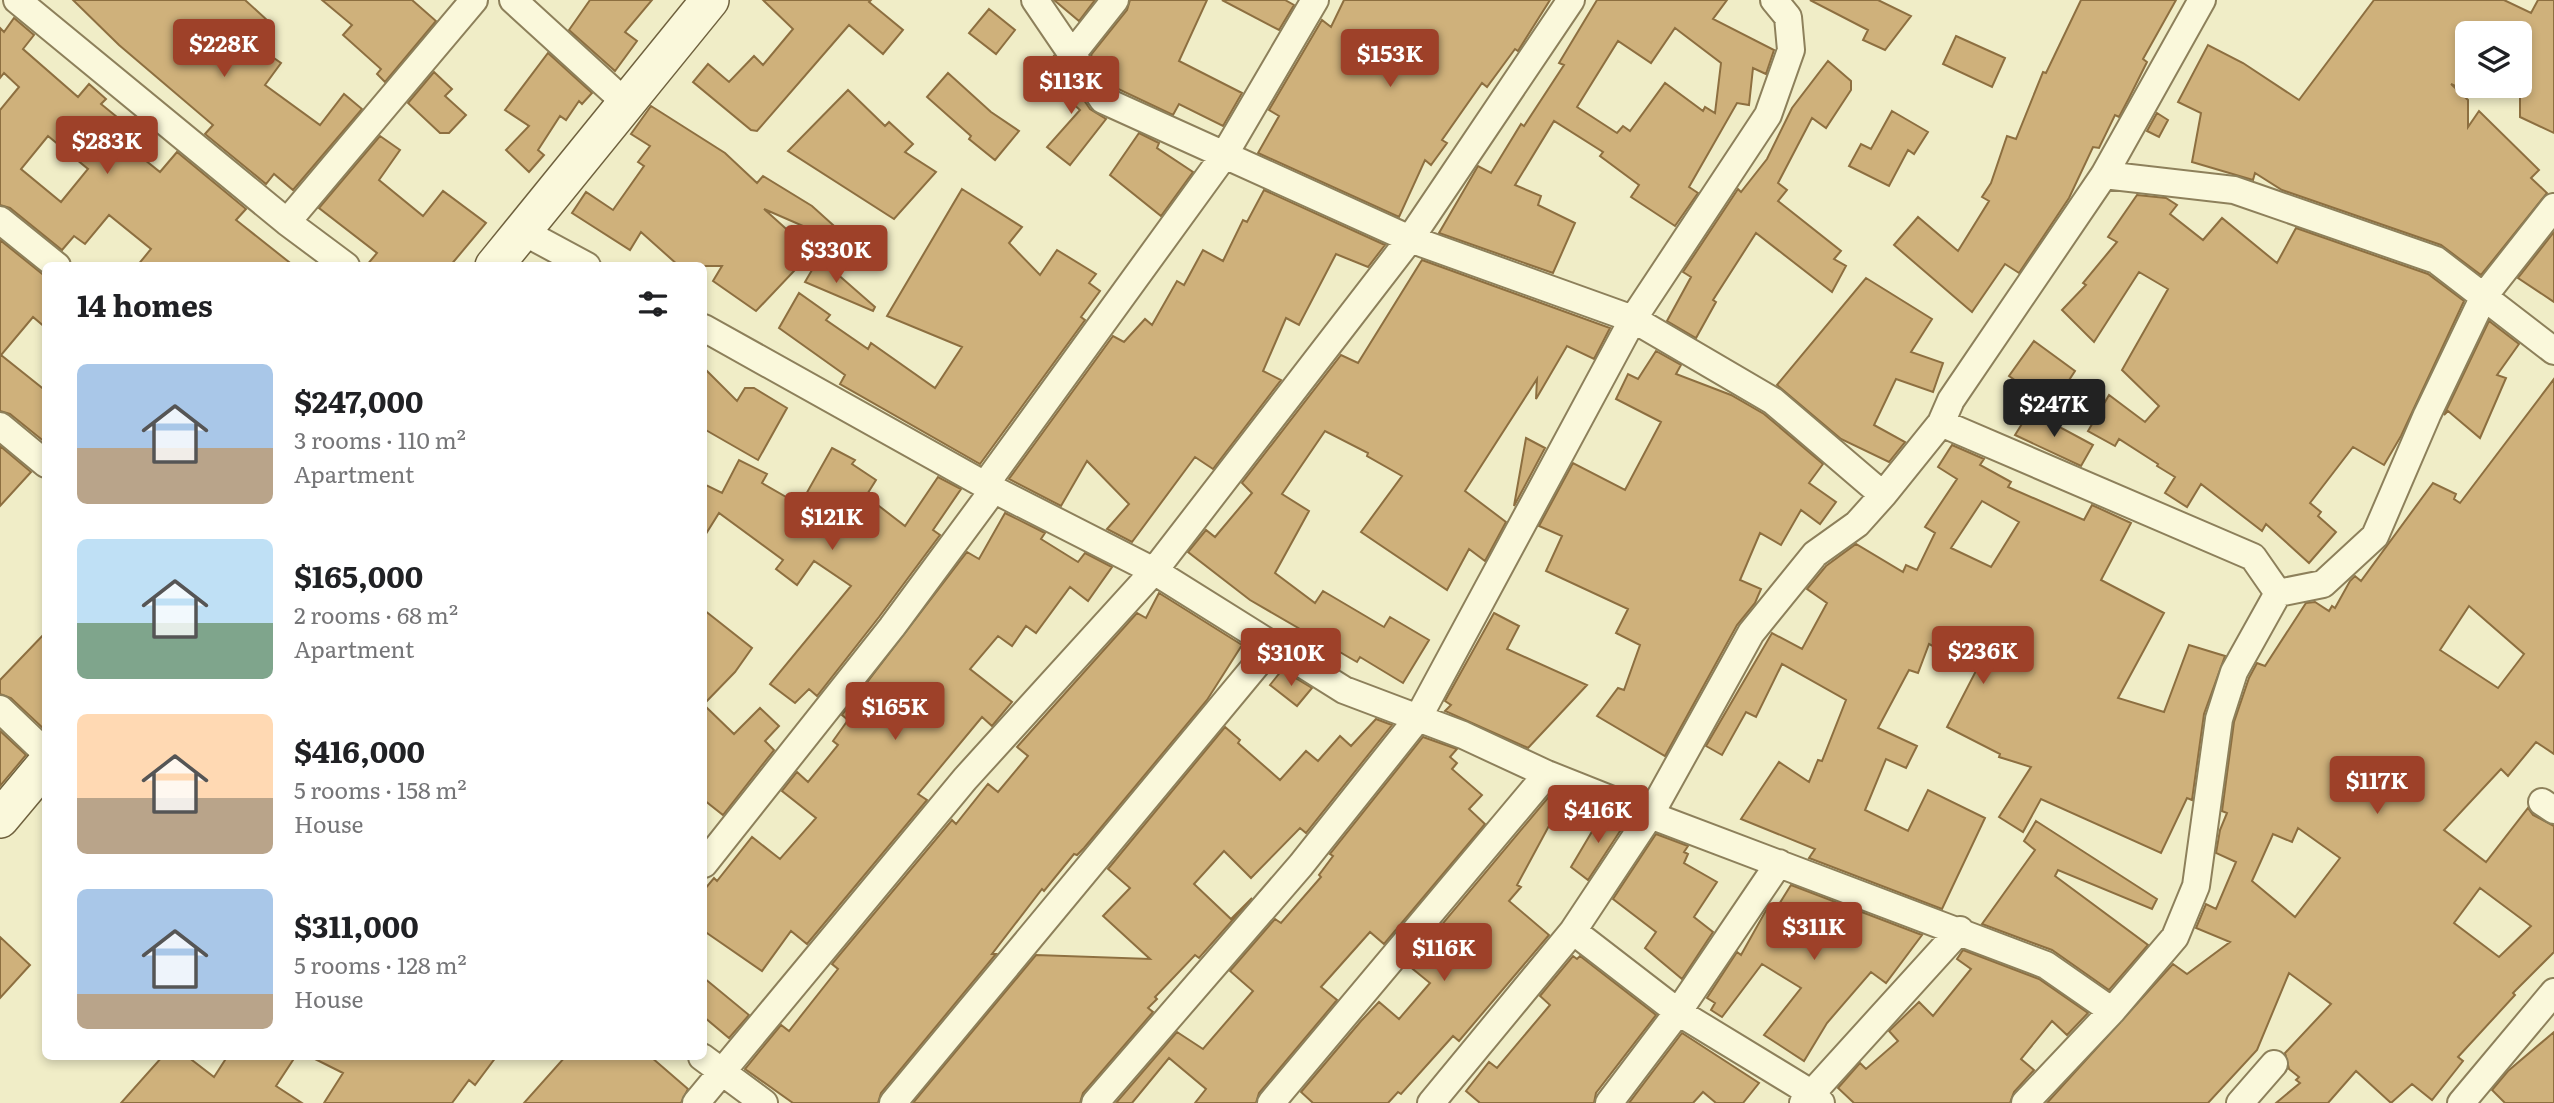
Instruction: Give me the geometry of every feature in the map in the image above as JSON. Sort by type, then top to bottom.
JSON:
[{"type":"main road","points":[[497,262],[710,0]]},
{"type":"main road","points":[[0,819],[42,769]]},
{"type":"street","points":[[18,0],[287,222],[341,262]]},
{"type":"street","points":[[287,222],[474,0]]},
{"type":"street","points":[[513,0],[627,104]]},
{"type":"street","points":[[1035,0],[1103,100],[1223,157],[1410,239],[1633,319],[1773,401],[1883,495]]},
{"type":"street","points":[[1073,53],[1115,0]]},
{"type":"street","points":[[707,860],[892,627],[1223,157],[1315,0]]},
{"type":"street","points":[[696,1103],[713,1064],[965,779],[1154,571],[1410,239],[1571,0]]},
{"type":"street","points":[[1094,1103],[1301,865],[1419,718],[1633,319],[1768,115],[1791,50],[1788,17],[1774,0]]},
{"type":"street","points":[[1431,1103],[1573,931],[1650,815],[1751,633],[1815,554],[1857,524],[1941,423],[1951,400],[2104,175],[2202,0]]},
{"type":"street","points":[[2104,175],[2234,190],[2436,260],[2554,351]]},
{"type":"street","points":[[2025,1103],[2112,1011],[2175,937],[2196,886],[2219,719],[2234,671],[2278,593],[2323,584],[2375,536],[2427,415],[2484,296],[2554,208]]},
{"type":"street","points":[[0,220],[52,262]]},
{"type":"street","points":[[522,231],[580,262]]},
{"type":"street","points":[[707,330],[989,487],[1154,571],[1344,690],[1419,718],[1650,815],[1960,930],[2046,965],[2112,1011]]},
{"type":"street","points":[[1941,423],[2253,557],[2278,593]]},
{"type":"street","points":[[0,426],[42,461]]},
{"type":"street","points":[[893,1103],[1272,646]]},
{"type":"street","points":[[0,709],[42,749]]},
{"type":"street","points":[[1271,1103],[1547,774]]},
{"type":"street","points":[[1608,1103],[1678,1012],[1779,863]]},
{"type":"street","points":[[1573,931],[1678,1012],[1812,1100],[1960,930]]},
{"type":"street","points":[[2461,1103],[2554,992]]},
{"type":"street","points":[[713,1064],[764,1103]]},
{"type":"street","points":[[2240,1103],[2274,1064]]},
{"type":"building","points":[[73,0],[245,0],[267,20],[257,32],[268,42],[261,49],[281,63],[265,85],[320,125],[344,94],[362,109],[293,190],[274,174],[266,184],[205,134],[213,125],[119,45]]},
{"type":"building","points":[[322,0],[412,0],[436,21],[385,82],[377,74],[381,69],[343,35],[352,25]]},
{"type":"building","points":[[590,0],[652,0],[625,32],[637,41],[615,71],[569,30]]},
{"type":"building","points":[[763,0],[871,0],[869,2],[903,30],[883,54],[849,25],[757,131],[751,130],[693,82],[708,64],[729,82],[754,56],[763,65],[793,29]]},
{"type":"building","points":[[1054,0],[1095,0],[1079,21]]},
{"type":"building","points":[[1130,0],[1207,0],[1179,61],[1242,93],[1223,126],[1179,104],[1173,115],[1114,87],[1091,55],[1127,10]]},
{"type":"building","points":[[1222,0],[1285,0],[1294,5],[1279,30]]},
{"type":"building","points":[[1344,0],[1550,0],[1518,51],[1515,49],[1487,87],[1482,83],[1442,140],[1447,143],[1431,165],[1425,160],[1399,217],[1258,153],[1279,116],[1269,110],[1322,20],[1331,27]]},
{"type":"building","points":[[1597,0],[1727,0],[1713,19],[1774,50],[1766,74],[1753,68],[1749,105],[1737,103],[1689,187],[1698,193],[1675,226],[1631,197],[1639,185],[1600,156],[1603,152],[1554,121],[1515,185],[1541,196],[1538,205],[1575,223],[1553,273],[1439,233],[1478,166],[1491,173],[1521,124],[1524,126],[1564,65],[1559,63]],"holes":[[[1675,28],[1721,63],[1715,113],[1705,107],[1703,111],[1665,83],[1630,131],[1623,126],[1617,133],[1577,107],[1618,41],[1651,63]]]},
{"type":"building","points":[[1810,0],[1878,0],[1911,16],[1885,50],[1863,40],[1868,30]]},
{"type":"building","points":[[2081,0],[2176,0],[2143,59],[2147,62],[2119,117],[2115,115],[2099,148],[2093,147],[2069,198],[2019,273],[2005,264],[1972,312],[1894,245],[1918,217],[1958,251],[1989,201],[1982,197],[1991,183],[2007,136],[2016,139],[2043,72],[2046,73]]},
{"type":"building","points":[[2374,0],[2504,0],[2531,13],[2538,0],[2554,0],[2554,133],[2520,117],[2520,98],[2532,98],[2532,21],[2455,21],[2455,86],[2451,84],[2455,88],[2455,98],[2468,100],[2468,127],[2479,111],[2539,170],[2531,178],[2547,193],[2481,275],[2441,245],[2282,190],[2255,173],[2253,180],[2192,162],[2201,113],[2178,102],[2208,45],[2243,63],[2299,100]]},
{"type":"building","points":[[989,9],[1015,30],[996,54],[969,33]]},
{"type":"building","points":[[14,18],[34,35],[23,49],[78,97],[89,84],[106,99],[101,104],[134,131],[124,143],[160,172],[177,152],[246,209],[236,220],[289,262],[140,262],[151,249],[109,215],[85,244],[74,236],[62,250],[10,208],[0,205],[0,110],[19,87],[4,73],[0,78],[0,28],[4,32]],"holes":[[[48,136],[88,169],[61,202],[21,169]]]},
{"type":"building","points":[[1956,36],[2005,58],[1992,87],[1943,64]]},
{"type":"building","points":[[548,53],[592,93],[582,104],[579,101],[566,120],[560,116],[538,150],[544,155],[529,172],[506,150],[529,126],[505,110]]},
{"type":"building","points":[[1054,56],[1090,109],[1106,119],[1070,165],[1047,147],[1080,110],[1039,73]]},
{"type":"building","points":[[1828,61],[1851,81],[1851,90],[1826,128],[1812,118],[1778,183],[1787,190],[1778,201],[1841,251],[1834,259],[1846,266],[1832,292],[1756,233],[1713,300],[1716,302],[1696,338],[1667,321],[1691,277],[1683,272],[1738,189],[1741,192],[1767,159],[1792,108]]},
{"type":"building","points":[[434,72],[452,89],[445,96],[466,115],[449,133],[440,133],[408,103]]},
{"type":"building","points":[[948,73],[991,112],[1019,131],[995,160],[969,139],[971,136],[927,97]]},
{"type":"building","points":[[848,90],[885,126],[889,122],[913,144],[905,152],[936,172],[894,219],[788,151]]},
{"type":"building","points":[[651,106],[725,153],[757,183],[763,176],[812,206],[853,243],[851,247],[764,209],[812,252],[756,311],[713,281],[722,266],[707,266],[707,262],[675,262],[641,232],[630,250],[572,213],[586,192],[613,210],[644,166],[638,162],[650,146],[631,134]]},
{"type":"building","points":[[1892,111],[1928,132],[1914,154],[1908,150],[1889,186],[1849,166],[1861,144],[1871,149]]},
{"type":"building","points":[[2157,113],[2168,120],[2159,137],[2147,131]]},
{"type":"building","points":[[1139,133],[1159,143],[1157,148],[1193,172],[1161,216],[1110,175]]},
{"type":"building","points":[[380,136],[400,150],[379,180],[423,216],[443,191],[486,223],[453,262],[369,262],[377,253],[319,208]]},
{"type":"building","points":[[962,189],[1022,227],[1009,243],[1040,275],[1057,250],[1096,274],[1089,283],[1100,291],[1081,317],[1085,320],[980,464],[840,384],[845,375],[779,328],[799,293],[830,315],[826,320],[868,349],[871,343],[935,388],[962,347],[887,316]]},
{"type":"building","points":[[1264,190],[1385,245],[1368,267],[1336,254],[1299,325],[1286,318],[1263,371],[1281,380],[1213,469],[1195,457],[1132,542],[1107,529],[1129,504],[1087,461],[1061,506],[1009,479],[1113,336],[1124,342],[1145,319],[1152,325],[1177,281],[1184,285],[1203,250],[1223,261],[1243,220],[1247,222]]},
{"type":"building","points":[[2137,195],[2166,198],[2177,205],[2170,214],[2203,240],[2222,218],[2277,263],[2296,228],[2428,274],[2464,301],[2401,436],[2384,465],[2353,447],[2310,503],[2321,512],[2318,516],[2336,532],[2309,563],[2266,524],[2262,531],[2201,484],[2187,507],[2165,493],[2175,477],[2119,439],[2115,446],[2088,431],[2109,395],[2145,422],[2159,406],[2122,370],[2168,289],[2139,272],[2094,342],[2062,310],[2086,285],[2083,283],[2117,242],[2108,237]]},
{"type":"building","points":[[2554,232],[2554,302],[2518,278]]},
{"type":"building","points":[[0,240],[42,274],[42,325],[33,317],[1,355],[42,388],[42,440],[10,414],[0,411]]},
{"type":"building","points":[[819,258],[875,307],[873,311],[805,282]]},
{"type":"building","points":[[1422,260],[1610,328],[1594,359],[1567,346],[1536,399],[1537,379],[1465,491],[1506,522],[1485,561],[1469,549],[1447,590],[1361,532],[1402,476],[1367,456],[1368,453],[1325,431],[1282,494],[1309,511],[1275,573],[1315,603],[1323,591],[1384,627],[1390,617],[1429,640],[1403,683],[1360,657],[1357,662],[1250,600],[1188,552],[1206,530],[1215,537],[1252,493],[1242,483],[1341,355],[1358,363]]},
{"type":"building","points":[[1866,278],[1932,319],[1911,352],[1943,363],[1933,392],[1896,379],[1874,425],[1905,442],[1889,462],[1841,439],[1777,385]]},
{"type":"building","points":[[2489,321],[2519,344],[2497,375],[2506,378],[2480,438],[2448,411],[2444,415]]},
{"type":"building","points":[[2034,341],[2075,371],[2052,406],[2009,376]]},
{"type":"building","points":[[1656,351],[1681,365],[1676,374],[1731,395],[1764,414],[1823,464],[1809,483],[1836,502],[1820,524],[1801,510],[1781,545],[1760,533],[1740,580],[1761,589],[1755,603],[1737,625],[1665,756],[1597,716],[1618,688],[1624,690],[1640,645],[1616,633],[1628,609],[1546,571],[1562,536],[1539,526],[1573,463],[1625,490],[1661,422],[1616,399],[1628,374],[1638,379]]},
{"type":"building","points":[[707,371],[737,401],[745,388],[754,388],[787,408],[758,460],[707,431]]},
{"type":"building","points":[[2554,379],[2554,754],[2536,742],[2508,776],[2501,769],[2444,830],[2486,862],[2528,808],[2533,815],[2554,826],[2554,952],[2513,993],[2515,995],[2458,1057],[2463,1061],[2432,1100],[2412,1084],[2391,1103],[2356,1071],[2328,1103],[2276,1103],[2300,1083],[2296,1080],[2299,1077],[2289,1069],[2285,1053],[2331,1004],[2289,973],[2257,1050],[2208,1103],[2047,1103],[2173,964],[2187,974],[2230,942],[2196,928],[2206,904],[2216,909],[2236,862],[2216,853],[2220,830],[2227,813],[2222,811],[2234,722],[2257,663],[2265,666],[2306,603],[2315,602],[2329,611],[2332,606],[2335,608],[2350,581],[2355,576],[2361,581],[2433,483],[2456,494],[2454,499],[2460,503]],"holes":[[[2469,606],[2524,654],[2498,688],[2440,650]],[[2298,828],[2340,858],[2295,917],[2252,881],[2273,834],[2292,842]],[[2480,888],[2531,926],[2499,957],[2454,923]]]},
{"type":"building","points":[[2030,411],[2093,445],[2081,466],[2015,435]]},
{"type":"building","points":[[1526,438],[1545,448],[1514,506]]},
{"type":"building","points":[[1952,445],[1984,459],[1980,465],[2011,482],[2008,487],[2084,520],[2092,505],[2131,523],[2101,580],[2164,613],[2118,698],[2164,712],[2189,645],[2225,656],[2204,714],[2192,800],[2187,798],[2161,853],[2041,799],[2023,832],[1999,817],[2031,767],[1999,757],[2000,754],[1947,727],[1977,669],[1929,644],[1918,673],[1909,670],[1878,728],[1917,746],[1906,768],[1886,759],[1865,810],[1908,831],[1928,790],[1985,818],[1942,909],[1809,858],[1815,849],[1741,819],[1779,762],[1809,782],[1818,760],[1822,761],[1846,700],[1782,664],[1756,717],[1746,712],[1722,755],[1706,746],[1772,633],[1802,649],[1827,603],[1807,589],[1826,566],[1856,544],[1903,572],[1906,565],[1917,570],[1935,533],[1925,527],[1957,479],[1938,467]],"holes":[[[1982,501],[2019,522],[1991,567],[1951,548]]]},
{"type":"building","points":[[0,446],[31,472],[0,506]]},
{"type":"building","points":[[832,448],[855,460],[852,464],[876,480],[866,496],[905,526],[938,477],[961,489],[933,530],[940,535],[879,617],[817,696],[809,689],[795,703],[770,684],[851,586],[814,561],[797,585],[776,569],[783,560],[719,513],[707,532],[707,486],[722,493],[739,460],[767,474],[762,483],[800,505]]},
{"type":"building","points":[[1005,513],[1045,533],[1041,539],[1078,562],[1085,553],[1112,567],[1088,601],[1070,587],[1036,633],[1026,626],[1012,646],[998,636],[970,669],[1012,702],[992,726],[982,717],[918,794],[927,800],[807,944],[791,931],[762,971],[707,933],[707,886],[714,878],[717,881],[752,837],[780,859],[816,818],[782,791],[797,772],[808,782],[838,745],[833,741],[848,720],[842,715],[967,552],[979,559]]},
{"type":"building","points":[[1159,593],[1242,645],[1207,700],[1084,848],[1077,855],[1074,854],[1044,891],[1042,889],[992,954],[996,954],[881,1093],[878,1103],[793,1103],[745,1069],[781,1025],[789,1031],[838,969],[832,964],[952,820],[956,824],[988,784],[998,792],[1028,756],[1017,747],[1137,613],[1146,618]]},
{"type":"building","points":[[707,612],[752,648],[735,672],[707,701]]},
{"type":"building","points":[[1494,613],[1519,626],[1507,649],[1587,685],[1528,748],[1445,711],[1451,705],[1445,701]]},
{"type":"building","points":[[42,636],[42,727],[11,698],[0,694],[0,680]]},
{"type":"building","points":[[1282,670],[1312,688],[1297,706],[1270,685]]},
{"type":"building","points":[[707,708],[734,734],[760,708],[779,726],[765,741],[774,750],[723,815],[707,802]]},
{"type":"building","points":[[1376,719],[1392,725],[1306,833],[1300,828],[1251,878],[1224,851],[1194,884],[1231,919],[1252,898],[1199,958],[1195,955],[1155,997],[1157,999],[1148,1008],[1153,1012],[1083,1093],[1080,1103],[913,1103],[1036,955],[1150,959],[1103,916],[1130,888],[1108,869],[1225,727],[1240,740],[1238,743],[1280,780],[1306,751],[1318,761],[1340,736],[1351,746]]},
{"type":"building","points":[[0,731],[26,755],[0,786]]},
{"type":"building","points":[[1423,737],[1457,749],[1450,757],[1457,763],[1452,769],[1482,795],[1469,809],[1485,824],[1384,944],[1370,932],[1321,987],[1337,1000],[1259,1093],[1256,1103],[1195,1103],[1206,1089],[1169,1058],[1132,1103],[1116,1103],[1177,1032],[1203,1049],[1253,991],[1230,971],[1275,919],[1281,923],[1321,877],[1319,875],[1333,856],[1330,854]]},
{"type":"building","points":[[1552,793],[1564,798],[1517,885],[1521,887],[1509,901],[1549,935],[1459,1041],[1453,1036],[1401,1094],[1398,1092],[1388,1103],[1313,1103],[1301,1092],[1379,1002],[1399,1019],[1430,983],[1408,965]]},
{"type":"building","points":[[1603,813],[1626,822],[1588,880],[1571,867]]},
{"type":"building","points":[[2036,821],[2157,899],[2152,909],[2058,870],[2055,876],[2148,945],[2109,990],[2052,950],[1982,924],[2035,850],[2024,841]]},
{"type":"building","points":[[1656,834],[1688,846],[1684,852],[1688,854],[1684,863],[1717,882],[1694,917],[1713,932],[1682,979],[1645,948],[1656,932],[1613,899]]},
{"type":"building","points":[[1791,885],[1922,935],[1886,983],[1871,972],[1827,1023],[1804,1061],[1764,1035],[1801,988],[1762,964],[1722,1017],[1711,1010],[1715,1003],[1707,998],[1737,952],[1741,955],[1769,905],[1776,909]]},
{"type":"building","points":[[0,937],[30,965],[0,998]]},
{"type":"building","points":[[1963,950],[2039,979],[2088,1013],[2067,1035],[2052,1021],[2021,1059],[2034,1070],[2014,1092],[2010,1103],[1854,1103],[1838,1088],[1860,1063],[1866,1069],[1898,1041],[1889,1031],[1919,1002],[1933,1016],[1971,969],[1957,959]]},
{"type":"building","points":[[1573,956],[1577,959],[1580,956],[1656,1015],[1596,1093],[1594,1103],[1480,1103],[1466,1091],[1489,1062],[1497,1068],[1550,1005],[1540,996]]},
{"type":"building","points":[[707,980],[749,1015],[729,1038],[707,1020]]},
{"type":"building","points":[[2554,1032],[2554,1103],[2505,1103],[2492,1090],[2508,1071]]},
{"type":"building","points":[[1682,1033],[1759,1083],[1743,1103],[1716,1103],[1703,1092],[1693,1103],[1629,1103]]},
{"type":"building","points":[[159,1060],[192,1060],[214,1077],[225,1060],[293,1060],[276,1086],[302,1103],[121,1103]]},
{"type":"building","points":[[317,1060],[494,1060],[475,1085],[469,1080],[452,1103],[324,1103],[343,1073]]},
{"type":"building","points":[[562,1060],[654,1060],[688,1089],[681,1103],[524,1103]]}]
